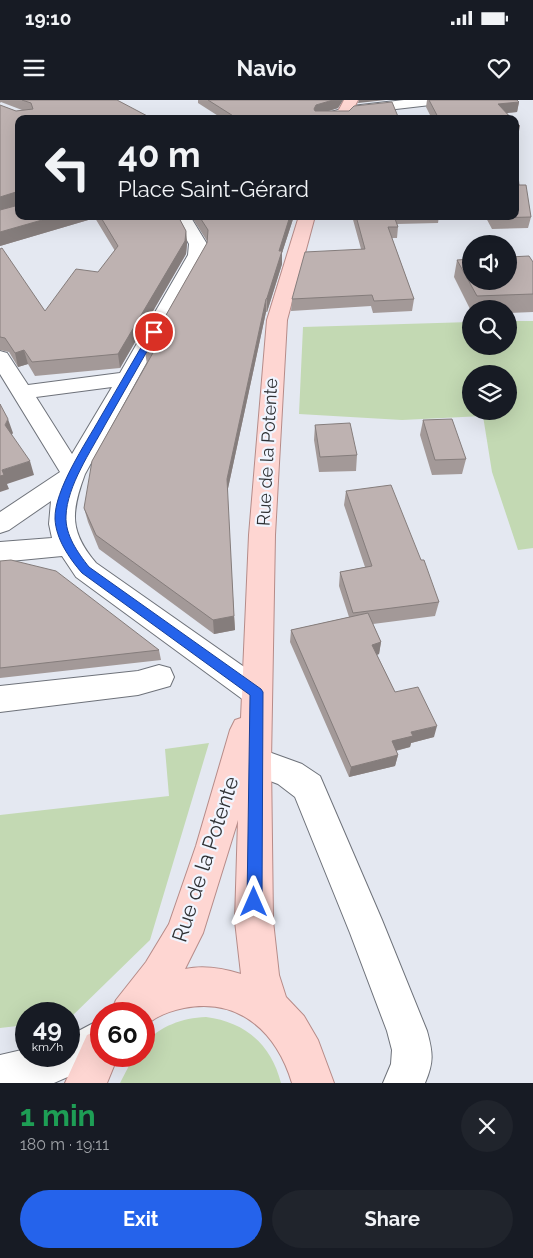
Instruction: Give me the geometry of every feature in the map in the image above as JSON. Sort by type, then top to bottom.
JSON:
[{"type":"main road","name":"Rue de la Potente","points":[[269,1008],[260,975],[254,921],[256,692],[262,535],[275,333],[280,306],[306,220]]},
{"type":"main road","name":"Rue de la Potente","points":[[139,1002],[160,976],[184,933],[213,846],[256,692]]},
{"type":"main road","points":[[149,1002],[161,994],[194,986],[217,986],[250,996],[269,1008],[293,1036],[314,1075]]},
{"type":"main road","points":[[86,1083],[93,1067]]},
{"type":"street","points":[[333,115],[346,110],[439,100]]},
{"type":"street","points":[[184,220],[198,244],[199,250],[73,474],[66,491],[60,517],[62,530],[68,546],[86,570],[256,692]]},
{"type":"street","points":[[0,357],[12,385],[73,474]]},
{"type":"street","points":[[12,385],[128,378]]},
{"type":"street","points":[[0,524],[73,474]]},
{"type":"street","points":[[0,552],[68,546]]},
{"type":"street","points":[[0,699],[138,683],[159,677]]},
{"type":"street","points":[[255,761],[289,772],[308,787],[369,933],[407,1031],[412,1050],[412,1065],[404,1083]]},
{"type":"street","points":[[0,1076],[48,1065],[79,1053],[90,1046]]},
{"type":"green space","points":[[517,321],[533,321],[533,548],[518,550],[492,472],[484,420],[517,420],[517,365],[462,365],[462,417],[402,420],[299,414],[303,327],[462,322],[462,355],[517,355]]},
{"type":"green space","points":[[209,743],[150,940],[80,1008],[80,1002],[15,1002],[15,1026],[0,1028],[0,815],[169,796],[165,749]]},
{"type":"green space","points":[[206,1017],[233,1024],[244,1030],[263,1046],[271,1057],[281,1083],[120,1083],[128,1067],[155,1067],[155,1034],[172,1024],[188,1019]]},
{"type":"building","points":[[22,100],[117,100],[145,115],[15,115],[15,192],[0,197],[0,105],[16,111],[33,109],[31,103]]},
{"type":"building","points":[[208,100],[333,100],[316,105],[315,111],[349,111],[354,106],[392,102],[397,115],[232,115]]},
{"type":"building","points":[[429,100],[517,100],[519,102],[498,104],[508,115],[437,115]]},
{"type":"building","points":[[519,185],[526,185],[531,217],[519,217]]},
{"type":"building","points":[[15,206],[15,220],[42,220],[0,232],[0,210]]},
{"type":"building","points":[[102,220],[180,220],[186,231],[185,241],[118,354],[32,362],[24,350],[15,353],[5,338],[0,337],[0,249],[2,248],[45,311],[76,269],[98,272],[118,246]]},
{"type":"building","points":[[202,220],[289,220],[279,251],[282,251],[266,299],[227,479],[234,616],[213,620],[96,535],[84,508],[92,461],[154,351],[145,352],[207,243],[208,230]]},
{"type":"building","points":[[357,220],[395,220],[398,227],[388,227],[414,299],[374,301],[372,295],[292,299],[305,252],[365,249]]},
{"type":"building","points":[[529,256],[533,262],[533,294],[477,296],[474,290],[517,290],[517,257]]},
{"type":"building","points":[[457,260],[462,260],[462,269]]},
{"type":"building","points":[[0,404],[8,419],[5,425],[30,461],[2,470],[4,475],[0,476]]},
{"type":"building","points":[[452,419],[466,459],[435,460],[423,420]]},
{"type":"building","points":[[350,423],[357,455],[320,457],[315,425]]},
{"type":"building","points":[[391,485],[421,560],[424,560],[439,602],[353,613],[340,572],[372,566],[346,491]]},
{"type":"building","points":[[11,560],[56,571],[159,650],[0,668],[0,561]]},
{"type":"building","points":[[368,613],[381,642],[372,645],[395,692],[418,687],[437,726],[411,732],[413,736],[392,741],[398,755],[351,767],[291,630]]},
{"type":"route","points":[[154,332],[73,474],[62,506],[60,517],[62,530],[74,556],[86,570],[256,692],[254,902]]}]
